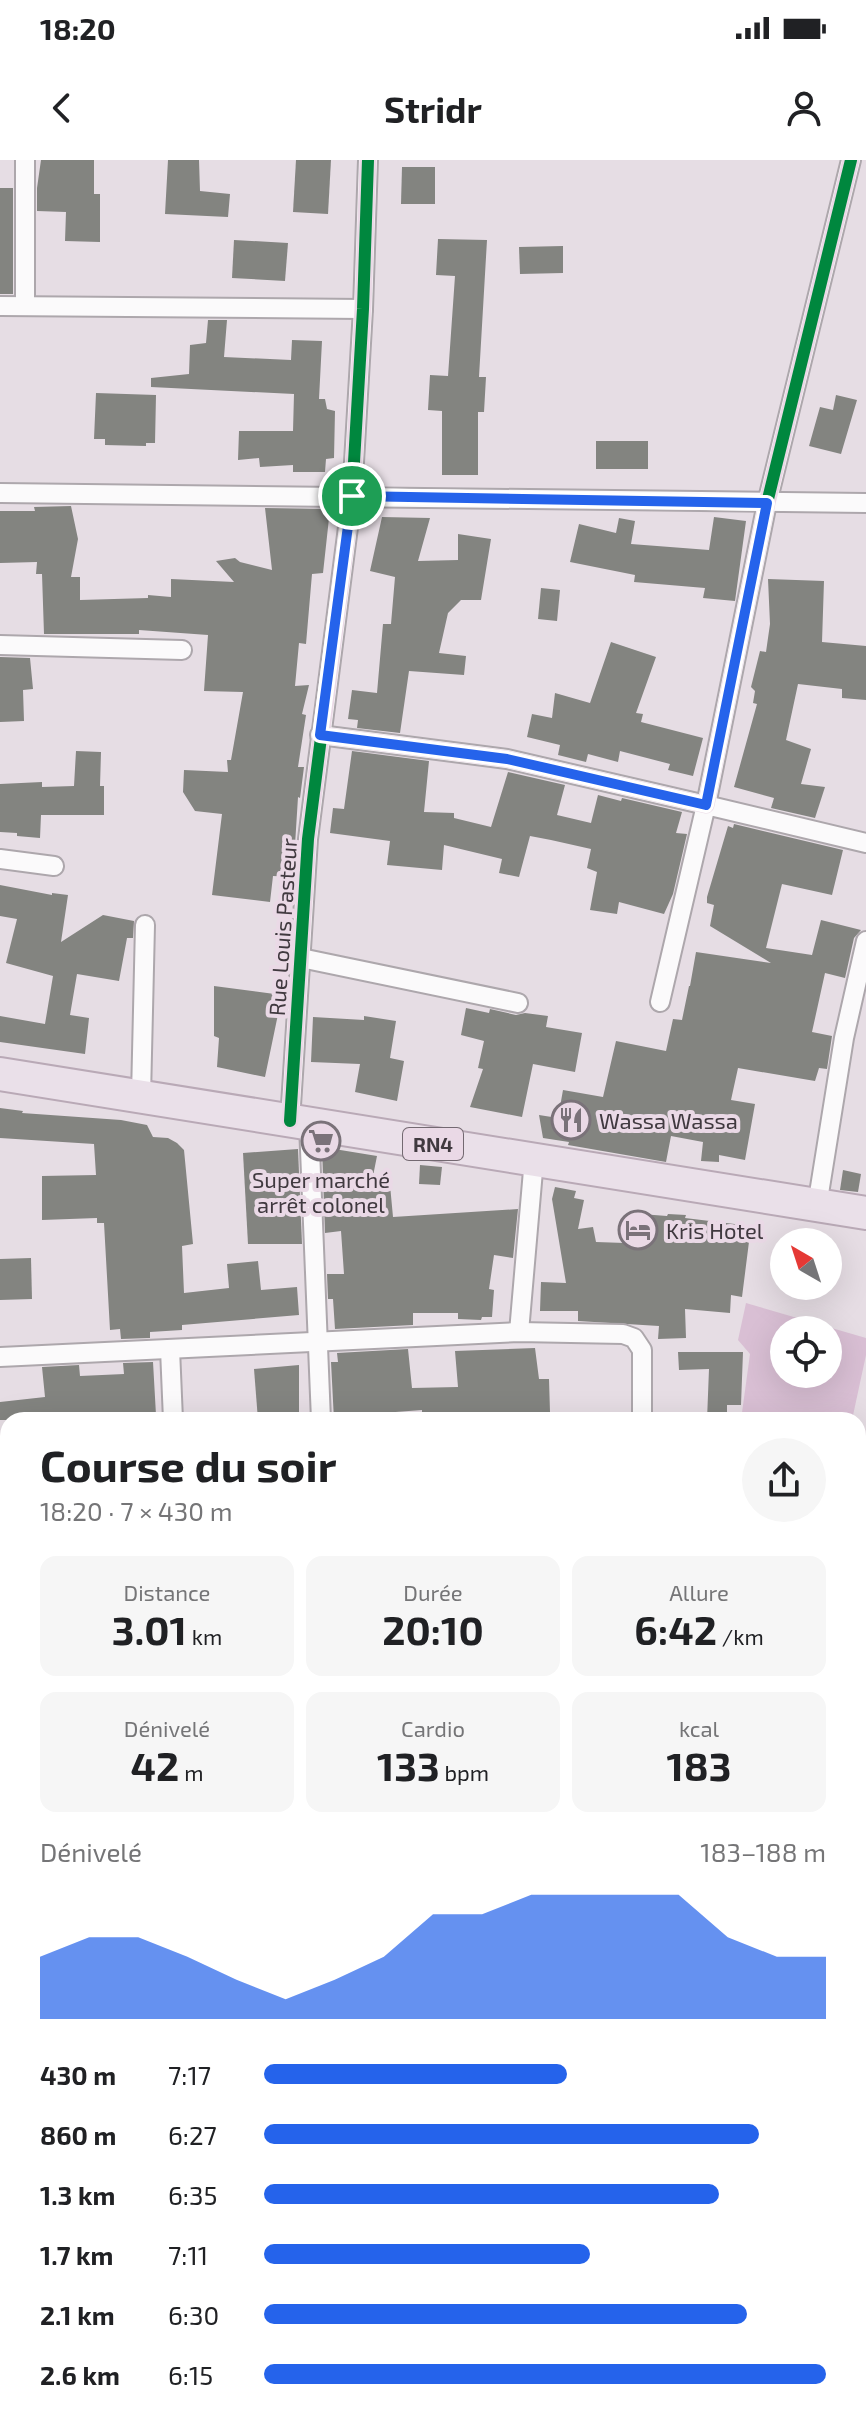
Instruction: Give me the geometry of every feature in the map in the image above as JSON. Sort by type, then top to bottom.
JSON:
[{"type":"highway","name":"RN4","points":[[0,1074],[866,1213]]},
{"type":"street","points":[[25,160],[25,306]]},
{"type":"street","name":"Rue Louis Pasteur","points":[[320,1412],[295,1027],[308,839],[352,496],[368,160]]},
{"type":"street","points":[[660,1002],[706,805],[767,503],[851,160]]},
{"type":"street","points":[[0,306],[363,309]]},
{"type":"street","points":[[0,493],[866,503]]},
{"type":"street","points":[[0,645],[182,650]]},
{"type":"street","points":[[320,735],[507,759],[866,843]]},
{"type":"street","points":[[0,859],[54,866]]},
{"type":"street","points":[[141,1096],[145,925]]},
{"type":"street","points":[[817,1206],[844,1038],[866,941]]},
{"type":"street","points":[[301,958],[518,1003]]},
{"type":"street","points":[[519,1332],[534,1159]]},
{"type":"street","points":[[0,1357],[519,1332],[623,1334],[634,1338],[642,1350],[642,1412]]},
{"type":"street","points":[[170,1349],[173,1412]]},
{"type":"shaded area","points":[[746,1303],[791,1316],[770,1316],[770,1388],[842,1388],[842,1331],[866,1338],[866,1355],[854,1412],[742,1412],[750,1354],[738,1340]]},
{"type":"building","points":[[41,160],[94,160],[94,194],[100,194],[100,242],[65,241],[66,212],[37,211]]},
{"type":"building","points":[[168,160],[199,160],[200,191],[230,194],[228,217],[165,214]]},
{"type":"building","points":[[296,160],[331,160],[328,214],[293,212]]},
{"type":"building","points":[[402,167],[435,167],[435,204],[401,204]]},
{"type":"building","points":[[0,188],[13,188],[13,294],[0,294]]},
{"type":"building","points":[[438,239],[487,240],[479,377],[486,377],[484,412],[478,412],[478,475],[442,475],[442,411],[428,410],[430,375],[448,376],[455,276],[436,275]]},
{"type":"building","points":[[234,240],[288,243],[285,281],[232,278]]},
{"type":"building","points":[[563,246],[563,273],[520,274],[519,247]]},
{"type":"building","points":[[208,320],[227,320],[224,357],[291,360],[292,340],[322,341],[319,399],[325,399],[327,409],[335,411],[334,458],[326,459],[325,472],[293,472],[293,465],[260,467],[259,458],[238,460],[239,431],[293,431],[294,394],[151,387],[151,378],[189,374],[190,345],[206,343]]},
{"type":"building","points":[[96,393],[156,395],[155,443],[146,443],[146,446],[105,445],[105,439],[94,439]]},
{"type":"building","points":[[836,395],[857,400],[841,454],[809,446],[820,407],[833,410]]},
{"type":"building","points":[[596,441],[648,441],[648,469],[596,469]]},
{"type":"building","points":[[71,506],[78,539],[71,577],[80,577],[80,600],[148,598],[148,595],[171,597],[171,579],[234,582],[216,561],[235,558],[272,570],[265,508],[330,509],[323,573],[312,574],[306,644],[299,643],[295,686],[309,685],[302,714],[306,715],[298,767],[304,767],[298,797],[293,877],[273,876],[270,902],[212,895],[222,814],[195,811],[183,792],[184,770],[228,772],[227,760],[231,760],[243,692],[204,691],[208,635],[139,630],[139,634],[44,634],[42,574],[36,574],[37,562],[0,563],[0,511],[35,511],[34,507]]},
{"type":"building","points":[[382,517],[430,518],[418,561],[458,560],[458,534],[491,539],[481,600],[461,600],[448,613],[439,653],[466,656],[464,675],[409,671],[400,733],[357,728],[358,720],[348,719],[352,690],[377,693],[383,624],[391,624],[395,577],[370,571]]},
{"type":"building","points":[[714,517],[746,521],[735,601],[703,598],[705,588],[634,582],[635,575],[570,562],[579,524],[616,533],[619,518],[635,521],[631,544],[709,550]]},
{"type":"building","points":[[768,579],[824,581],[822,642],[866,646],[866,700],[842,698],[842,689],[798,684],[786,740],[811,749],[801,784],[825,787],[815,818],[771,808],[774,798],[734,787],[757,704],[753,703],[755,691],[751,687],[760,651],[766,652],[770,624]]},
{"type":"building","points":[[541,588],[560,590],[557,621],[538,619]]},
{"type":"building","points":[[611,642],[656,657],[636,713],[643,714],[641,722],[703,738],[693,776],[668,770],[670,764],[620,751],[618,762],[588,754],[586,762],[558,755],[560,745],[527,737],[532,714],[552,718],[555,693],[590,703]]},
{"type":"building","points":[[0,657],[30,658],[33,689],[23,690],[24,721],[0,722]]},
{"type":"building","points":[[76,751],[101,752],[100,786],[104,786],[104,815],[41,815],[40,838],[0,832],[0,784],[42,782],[42,787],[74,786]]},
{"type":"building","points":[[352,751],[429,761],[424,812],[454,813],[454,818],[491,827],[508,772],[565,785],[557,815],[591,823],[598,795],[682,812],[676,833],[687,834],[673,894],[664,914],[619,902],[617,914],[590,910],[597,872],[587,868],[591,849],[530,836],[519,877],[499,873],[502,859],[444,845],[442,870],[387,865],[390,841],[330,833],[333,808],[344,809]]},
{"type":"building","points":[[734,824],[843,850],[832,895],[782,884],[766,948],[812,955],[821,920],[861,930],[854,938],[845,978],[825,973],[812,1032],[832,1036],[827,1069],[819,1068],[815,1081],[738,1068],[731,1100],[755,1104],[745,1160],[719,1155],[719,1162],[701,1161],[703,1142],[671,1136],[666,1162],[543,1138],[539,1115],[558,1118],[563,1090],[603,1097],[616,1041],[666,1051],[673,1019],[682,1020],[696,952],[771,963],[710,926],[714,905],[707,903],[707,897],[728,826],[733,828]]},
{"type":"building","points":[[0,885],[68,895],[61,942],[103,915],[134,921],[133,938],[127,938],[119,981],[77,974],[70,1015],[89,1018],[85,1054],[0,1042],[0,1016],[45,1024],[53,976],[6,963],[17,919],[0,916]]},
{"type":"building","points":[[214,986],[282,995],[265,1077],[217,1067],[219,1038],[214,1036]]},
{"type":"building","points":[[466,1008],[489,1013],[490,1009],[516,1015],[548,1016],[546,1027],[582,1033],[575,1072],[533,1064],[522,1117],[470,1107],[483,1069],[478,1068],[484,1041],[461,1035]]},
{"type":"building","points":[[364,1016],[396,1021],[390,1058],[404,1061],[397,1101],[355,1092],[360,1064],[311,1062],[313,1017],[364,1020]]},
{"type":"building","points":[[0,1108],[22,1113],[121,1120],[147,1125],[153,1137],[168,1138],[177,1143],[184,1150],[193,1244],[182,1246],[184,1293],[229,1288],[227,1264],[258,1261],[261,1290],[297,1287],[299,1315],[182,1325],[182,1330],[150,1332],[150,1338],[121,1339],[120,1329],[110,1330],[104,1223],[97,1223],[97,1218],[42,1220],[42,1176],[96,1175],[94,1144],[0,1138]]},
{"type":"building","points":[[322,1147],[377,1156],[371,1186],[390,1185],[393,1217],[518,1209],[513,1258],[494,1255],[489,1289],[494,1290],[492,1317],[458,1319],[458,1313],[413,1313],[413,1325],[335,1329],[333,1299],[328,1299],[327,1274],[344,1274],[341,1231],[325,1233]]},
{"type":"building","points":[[298,1149],[302,1244],[248,1244],[243,1153]]},
{"type":"building","points":[[420,1165],[442,1167],[440,1185],[419,1184]]},
{"type":"building","points":[[843,1170],[861,1174],[858,1192],[840,1190]]},
{"type":"building","points":[[555,1187],[576,1191],[574,1198],[584,1200],[578,1229],[593,1227],[596,1242],[625,1243],[628,1213],[686,1215],[685,1218],[751,1226],[742,1297],[731,1295],[730,1313],[685,1309],[686,1338],[658,1339],[659,1326],[578,1321],[578,1311],[540,1311],[541,1282],[566,1283],[552,1199]]},
{"type":"building","points":[[31,1258],[32,1299],[0,1300],[0,1259]]},
{"type":"building","points":[[535,1348],[539,1379],[549,1379],[550,1412],[334,1412],[331,1362],[338,1362],[337,1353],[408,1349],[412,1388],[458,1387],[455,1351]]},
{"type":"building","points":[[678,1352],[743,1352],[741,1405],[727,1405],[727,1412],[707,1412],[709,1369],[679,1370]]},
{"type":"building","points":[[153,1362],[156,1412],[0,1412],[0,1402],[45,1397],[42,1367],[79,1365],[80,1376],[124,1374],[123,1363]]},
{"type":"building","points":[[299,1365],[299,1412],[257,1412],[254,1369]]},
{"type":"cycle path","points":[[290,1121],[308,839],[352,496],[368,160]]},
{"type":"cycle path","points":[[320,735],[507,759],[706,805],[767,503],[851,160]]},
{"type":"place","name":"Wassa Wassa","points":[[571,1120]]},
{"type":"place","name":"Super marché arrêt colonel","points":[[321,1141]]},
{"type":"place","name":"Kris Hotel","points":[[638,1230]]},
{"type":"route","points":[[352,496],[767,503],[706,805],[507,759],[320,735],[352,496]]}]
